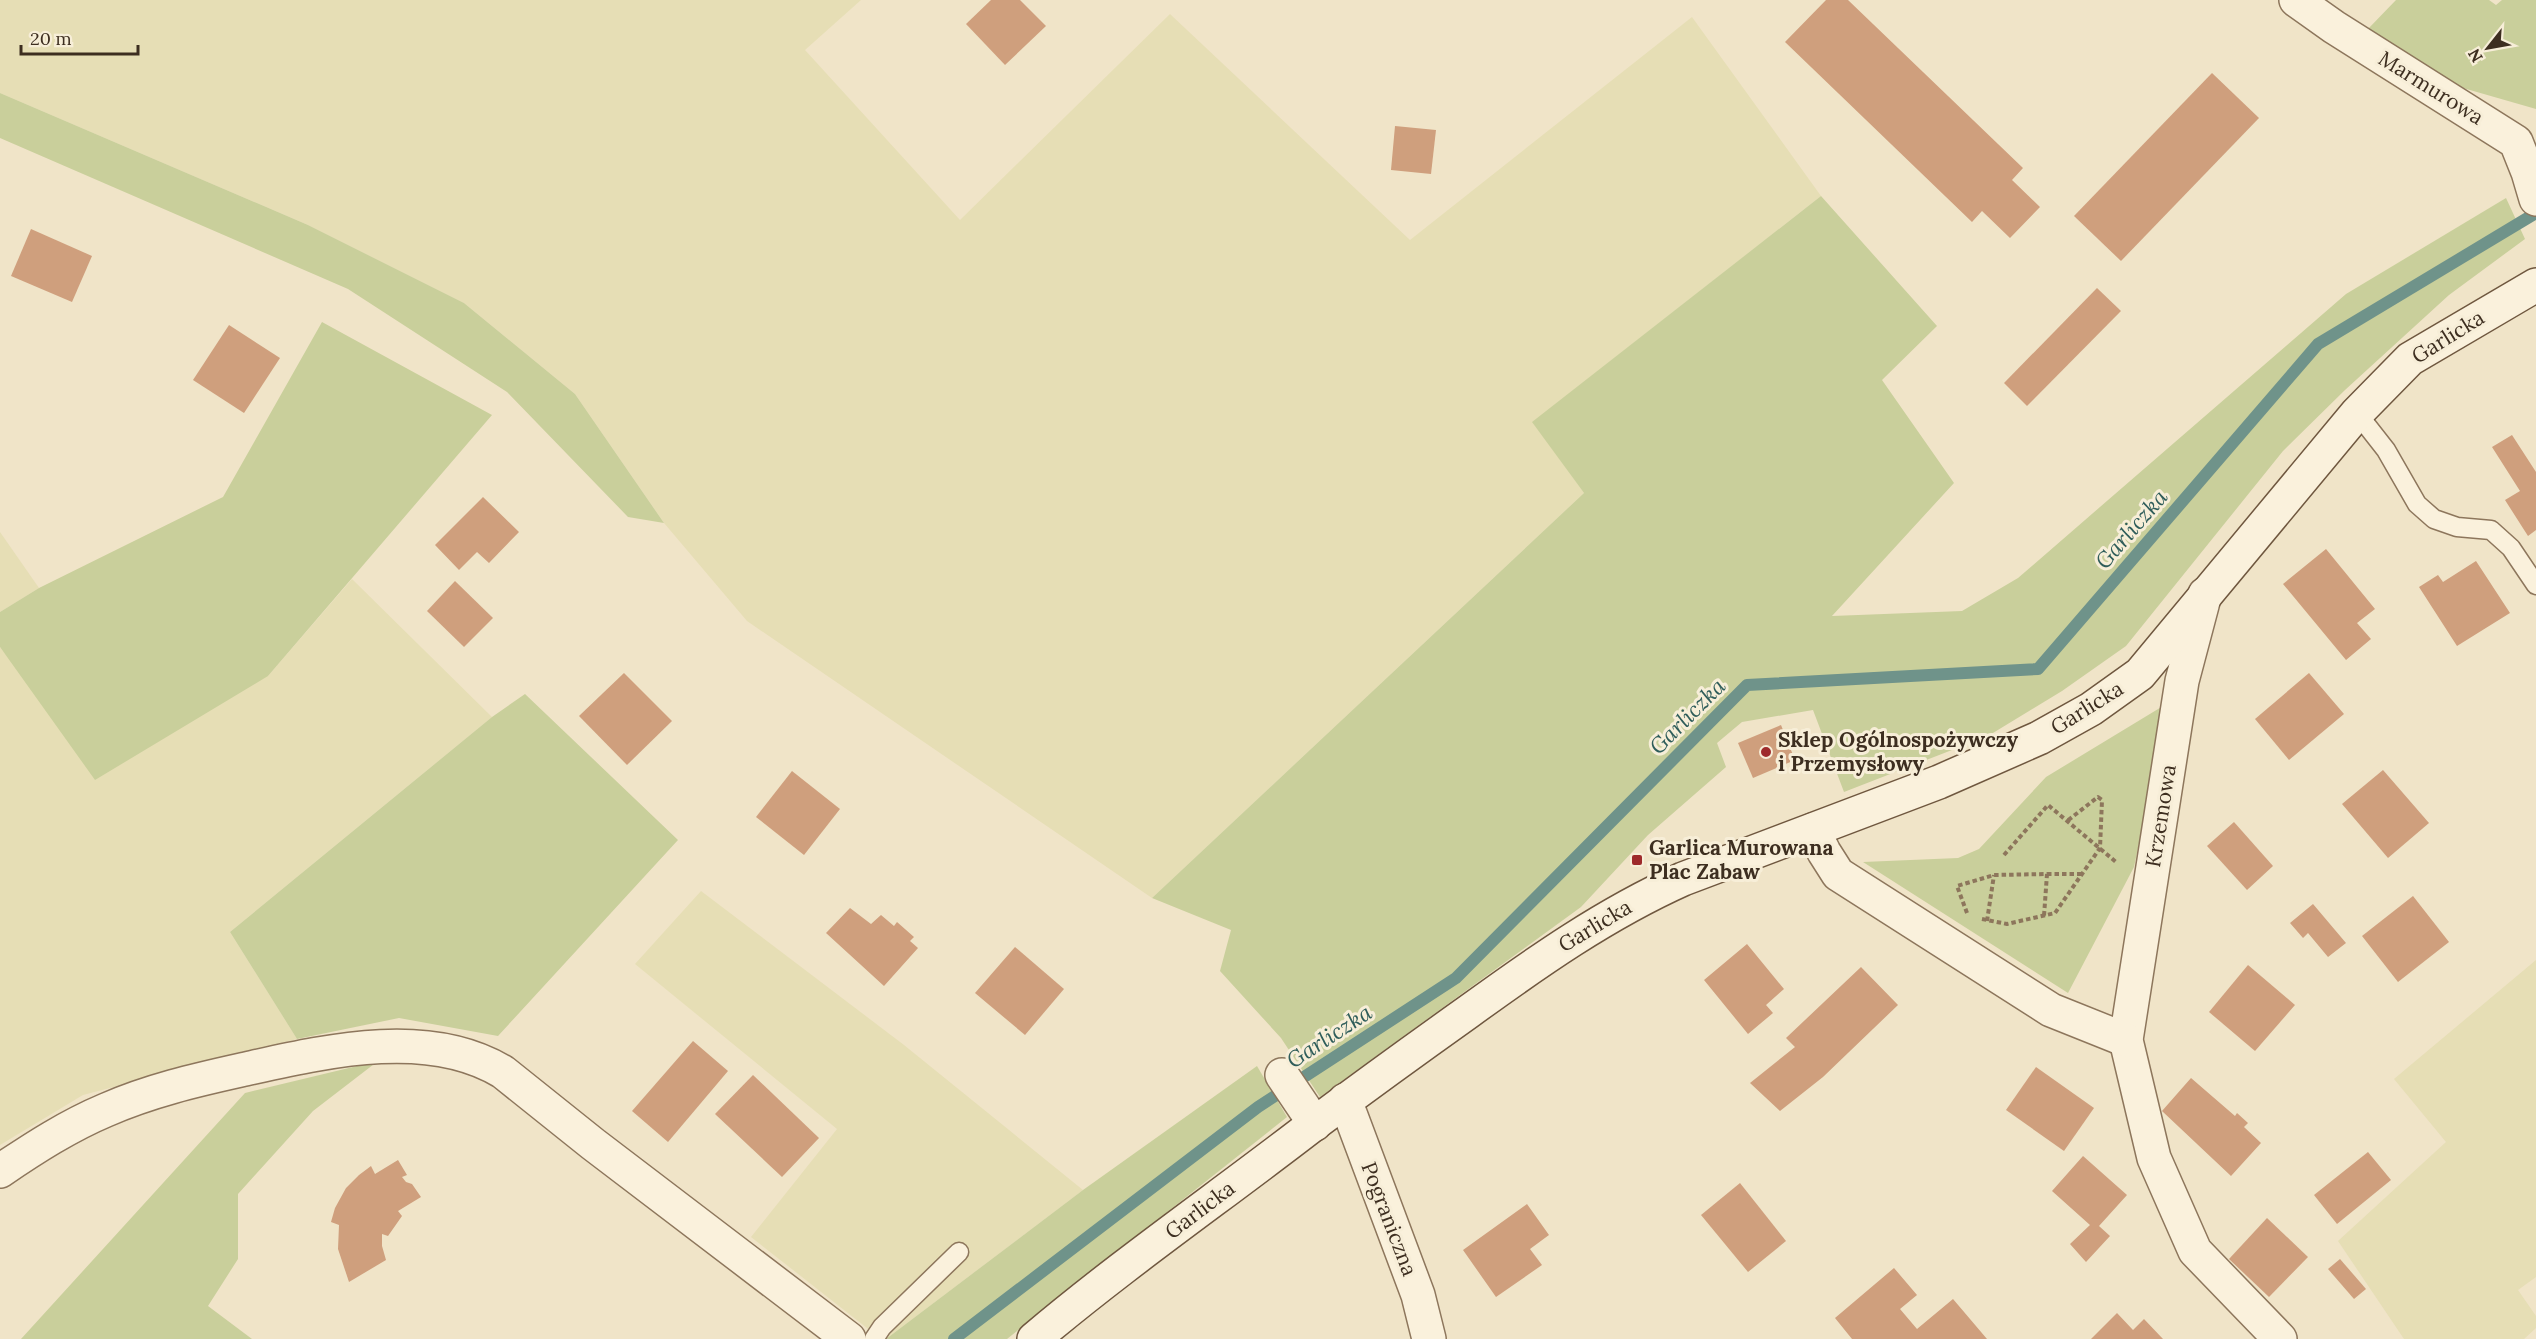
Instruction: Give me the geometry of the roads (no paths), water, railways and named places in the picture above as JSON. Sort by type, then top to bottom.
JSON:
[{"type":"street","name":"Marmurowa","points":[[2296,0],[2334,27],[2526,141],[2532,186]]},
{"type":"street","name":"Garlicka","points":[[1034,1339],[1091,1291],[1311,1117],[1345,1100],[1544,956],[1610,916],[1683,879],[1939,782],[2024,745],[2091,709],[2140,674],[2357,412],[2410,359],[2536,285]]},
{"type":"street","name":"Krzemowa","points":[[2205,594],[2182,681],[2126,1040],[2154,1158],[2195,1251],[2280,1339]]},
{"type":"street","points":[[1814,830],[1838,874],[2051,1010],[2126,1040]]},
{"type":"street","points":[[0,1171],[74,1124],[148,1094],[198,1080],[327,1052],[388,1046],[445,1050],[488,1063],[503,1072],[849,1339]]},
{"type":"street","points":[[1282,1075],[1311,1117]]},
{"type":"street","name":"Pograniczna","points":[[1345,1100],[1418,1295],[1429,1339]]},
{"type":"lane","points":[[2357,412],[2386,450],[2417,504],[2434,519],[2457,527],[2491,530],[2511,548],[2536,585]]},
{"type":"lane","points":[[874,1339],[882,1327],[959,1252]]},
{"type":"waterway","name":"Garliczka","points":[[954,1339],[1258,1107],[1456,978],[1747,685],[2038,669],[2318,344],[2536,213]]},
{"type":"place","name":"Sklep Ogólnospożywczy i Przemysłowy","points":[[1766,752]]},
{"type":"place","name":"Garlica Murowana Plac Zabaw","points":[[1637,860]]}]
